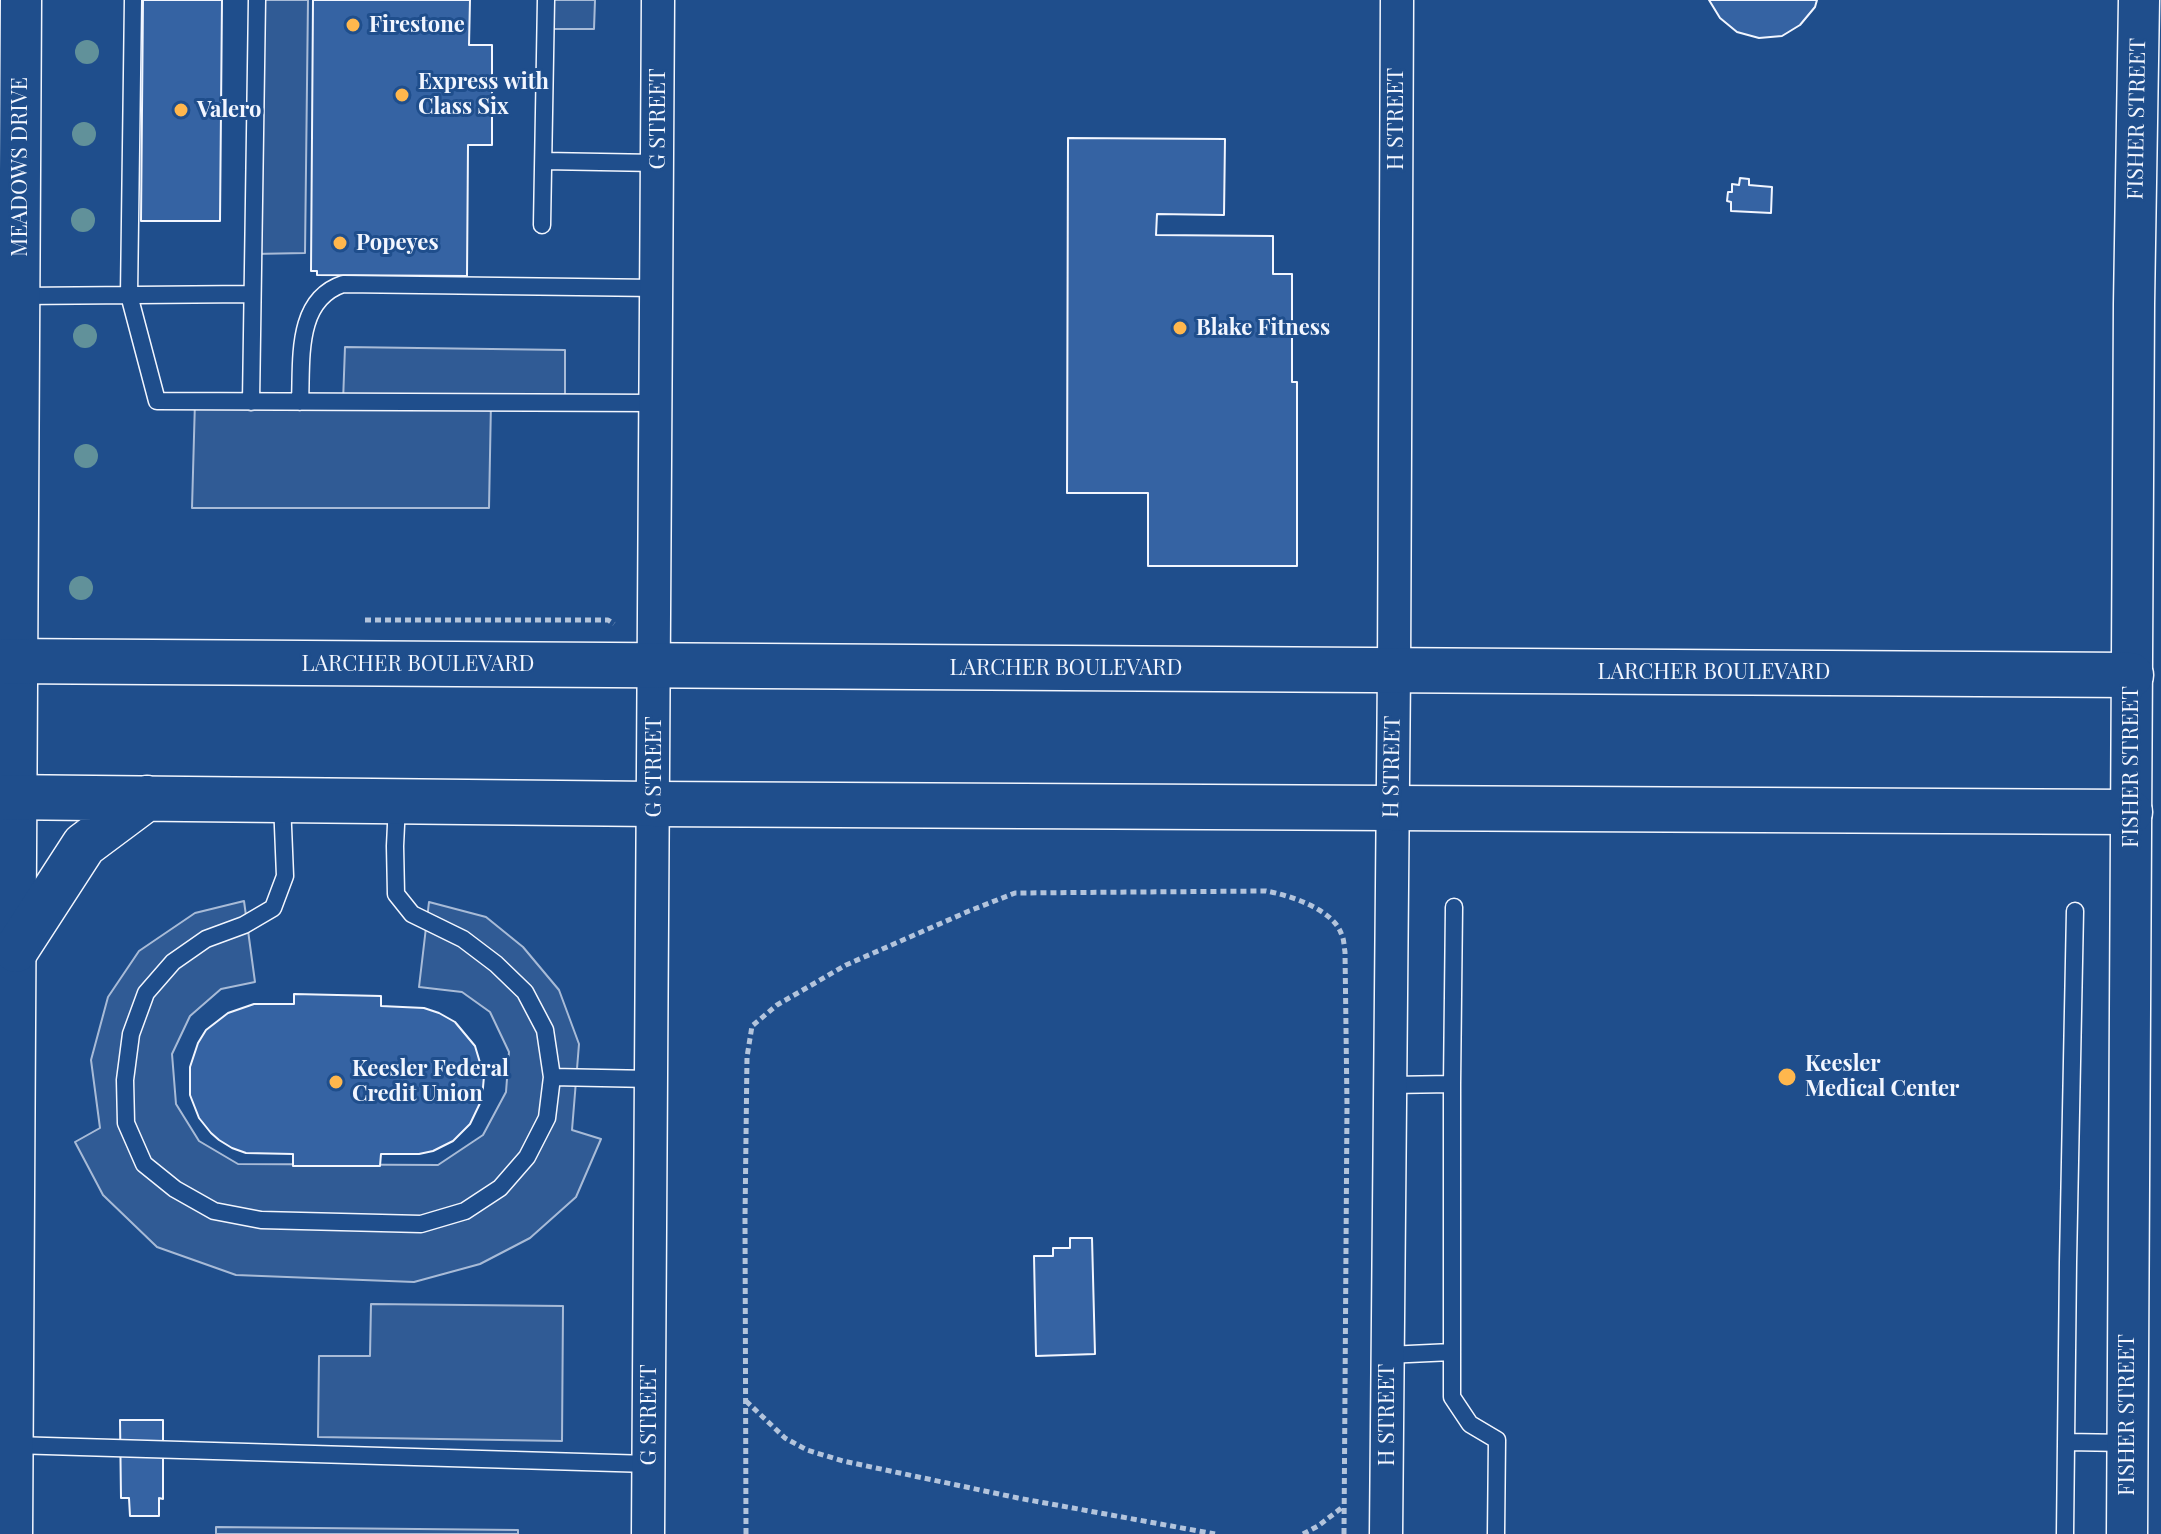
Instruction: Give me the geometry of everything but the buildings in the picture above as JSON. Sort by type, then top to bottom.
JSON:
[{"type":"main road","name":"LARCHER BOULEVARD","points":[[9,661],[2131,675]]},
{"type":"main road","points":[[8,797],[653,804],[2130,812]]},
{"type":"main road","points":[[16,950],[84,845],[147,798]]},
{"type":"street","name":"MEADOWS DRIVE","points":[[12,1534],[16,950],[8,797],[19,296],[21,0]]},
{"type":"street","name":"G STREET","points":[[648,1534],[658,0]]},
{"type":"street","name":"H STREET","points":[[1386,1534],[1397,0]]},
{"type":"street","name":"FISHER STREET","points":[[2127,1534],[2131,675],[2139,0]]},
{"type":"lane","points":[[133,0],[129,295],[157,401],[656,403]]},
{"type":"lane","points":[[251,402],[257,0]]},
{"type":"lane","points":[[542,225],[546,0]]},
{"type":"lane","points":[[544,161],[657,163]]},
{"type":"lane","points":[[300,402],[302,344],[308,315],[328,289],[343,284],[656,288]]},
{"type":"lane","points":[[19,296],[252,294]]},
{"type":"lane","points":[[282,800],[285,876],[273,908],[244,925],[206,939],[173,962],[146,993],[131,1034],[125,1080],[126,1123],[144,1164],[175,1189],[214,1211],[261,1220],[421,1224],[465,1211],[500,1188],[527,1157],[547,1118],[552,1077],[545,1030],[525,992],[496,964],[463,939],[412,914],[396,894],[397,801]]},
{"type":"lane","points":[[1454,907],[1452,1397],[1470,1424],[1497,1440],[1496,1534]]},
{"type":"lane","points":[[2065,1534],[2075,911]]},
{"type":"lane","points":[[552,1077],[651,1079]]},
{"type":"lane","points":[[1390,1085],[1452,1084]]},
{"type":"lane","points":[[1387,1355],[1452,1352]]},
{"type":"lane","points":[[2066,1442],[2127,1443]]},
{"type":"lane","points":[[13,1445],[649,1464]]},
{"type":"path","points":[[746,1534],[745,1218],[747,1057],[752,1026],[777,1005],[846,965],[1015,893],[1266,891],[1284,894],[1318,908],[1341,930],[1345,952],[1344,1534]]},
{"type":"path","points":[[746,1401],[785,1438],[807,1450],[843,1461],[1018,1498],[1215,1534]]},
{"type":"path","points":[[1303,1534],[1344,1506]]},
{"type":"shaded area","points":[[257,0],[308,0],[305,253],[253,254]]},
{"type":"shaded area","points":[[546,0],[595,0],[594,29],[545,29]]},
{"type":"shaded area","points":[[345,347],[565,350],[565,402],[491,402],[489,508],[192,508],[195,401],[343,402]]},
{"type":"shaded area","points":[[244,901],[255,982],[221,989],[190,1016],[172,1054],[176,1104],[199,1141],[238,1164],[438,1165],[483,1135],[506,1092],[509,1052],[490,1012],[462,992],[419,987],[429,902],[486,917],[523,947],[559,990],[579,1044],[572,1130],[601,1139],[576,1197],[530,1238],[480,1264],[414,1282],[236,1275],[157,1247],[103,1195],[75,1142],[100,1128],[91,1060],[108,997],[139,951],[195,913]]},
{"type":"shaded area","points":[[371,1304],[563,1306],[562,1441],[318,1437],[319,1356],[370,1356]]},
{"type":"shaded area","points":[[216,1527],[518,1530],[518,1534],[216,1534]]},
{"type":"place","name":"Firestone","points":[[353,25]]},
{"type":"place","name":"Express with Class Six","points":[[402,95]]},
{"type":"place","name":"Valero","points":[[181,110]]},
{"type":"place","name":"Popeyes","points":[[340,243]]},
{"type":"place","name":"Blake Fitness","points":[[1180,328]]},
{"type":"place","name":"Keesler Medical Center","points":[[1787,1077]]},
{"type":"place","name":"Keesler Federal Credit Union","points":[[336,1082]]}]
